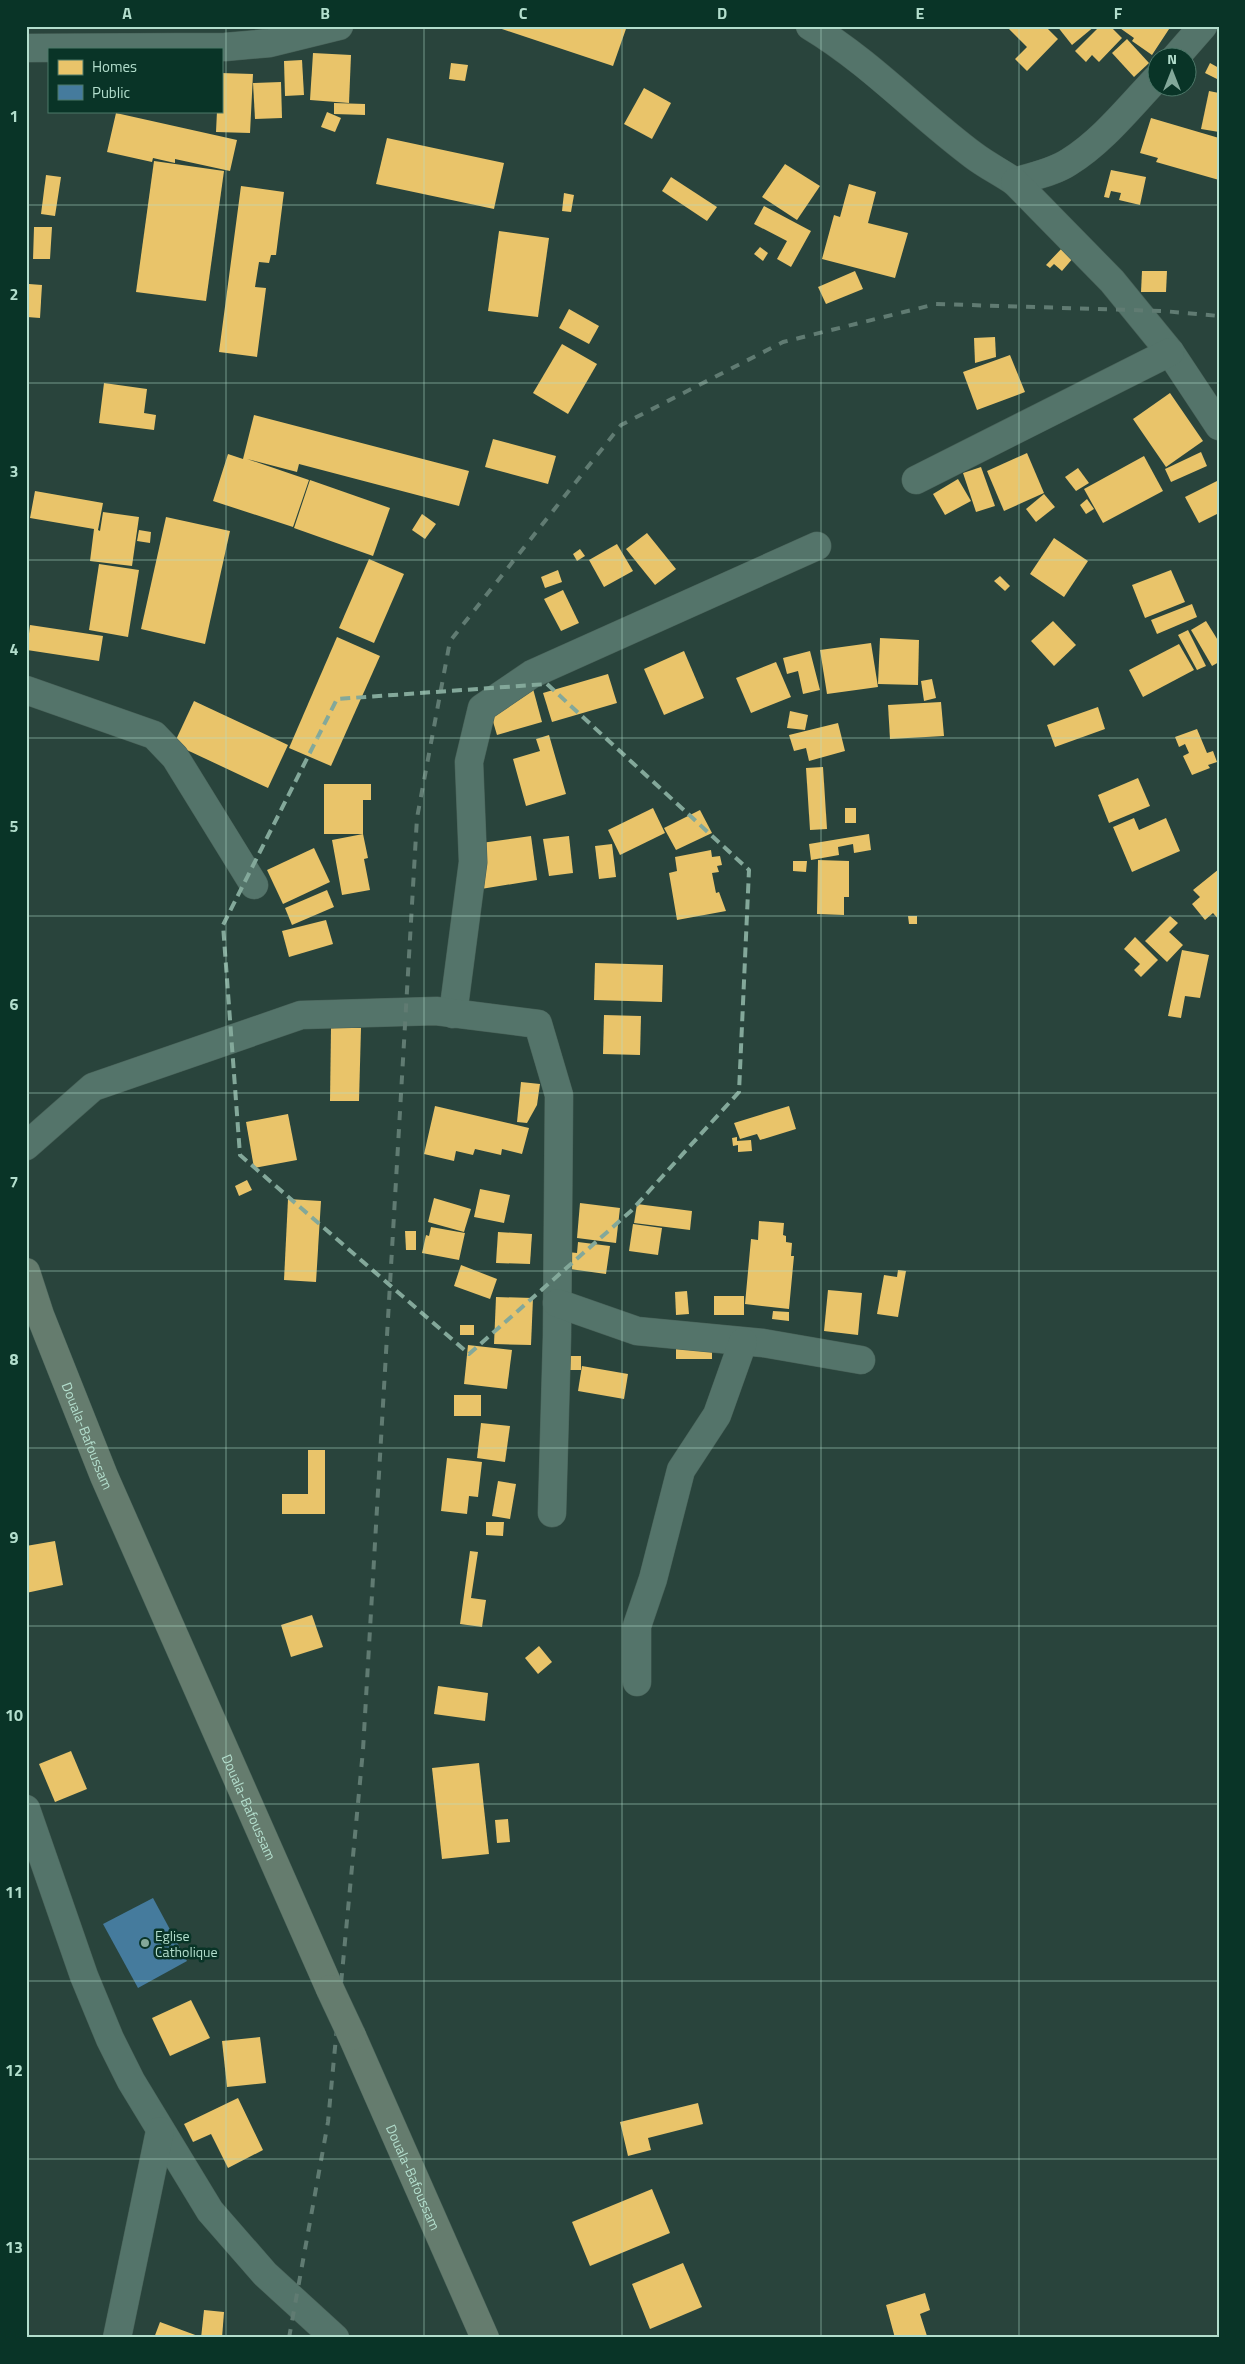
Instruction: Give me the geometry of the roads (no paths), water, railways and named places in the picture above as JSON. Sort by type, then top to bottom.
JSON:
[{"type":"highway","name":"Douala-Bafoussam","points":[[26,1272],[40,1315],[104,1476],[485,2338]]},
{"type":"street","points":[[26,48],[225,47],[270,43],[339,26]]},
{"type":"street","points":[[810,26],[825,35],[883,80],[974,156],[1016,182],[1112,281],[1170,352],[1219,426]]},
{"type":"street","points":[[1184,48],[1203,26]]},
{"type":"street","points":[[1016,182],[1068,163],[1084,152],[1148,87]]},
{"type":"street","points":[[916,480],[1170,352]]},
{"type":"street","points":[[453,1014],[473,862],[469,762],[482,708],[532,674],[818,546]]},
{"type":"street","points":[[26,690],[154,735],[175,758],[254,885]]},
{"type":"street","points":[[26,1146],[93,1087],[301,1015],[436,1011],[538,1024],[559,1095],[552,1513]]},
{"type":"street","points":[[557,1302],[637,1331],[743,1342],[861,1360]]},
{"type":"street","points":[[637,1682],[637,1626],[653,1579],[681,1470],[717,1415],[743,1342]]},
{"type":"street","points":[[26,1809],[84,1976],[106,2030],[131,2081],[160,2131],[210,2211],[265,2274],[335,2338]]},
{"type":"street","points":[[117,2338],[160,2131]]},
{"type":"railway","points":[[289,2338],[328,2122],[363,1750],[417,818],[450,641],[621,425],[783,342],[936,304],[1163,311],[1219,316]]},
{"type":"place","name":"Eglise Catholique","points":[[145,1943]]}]
